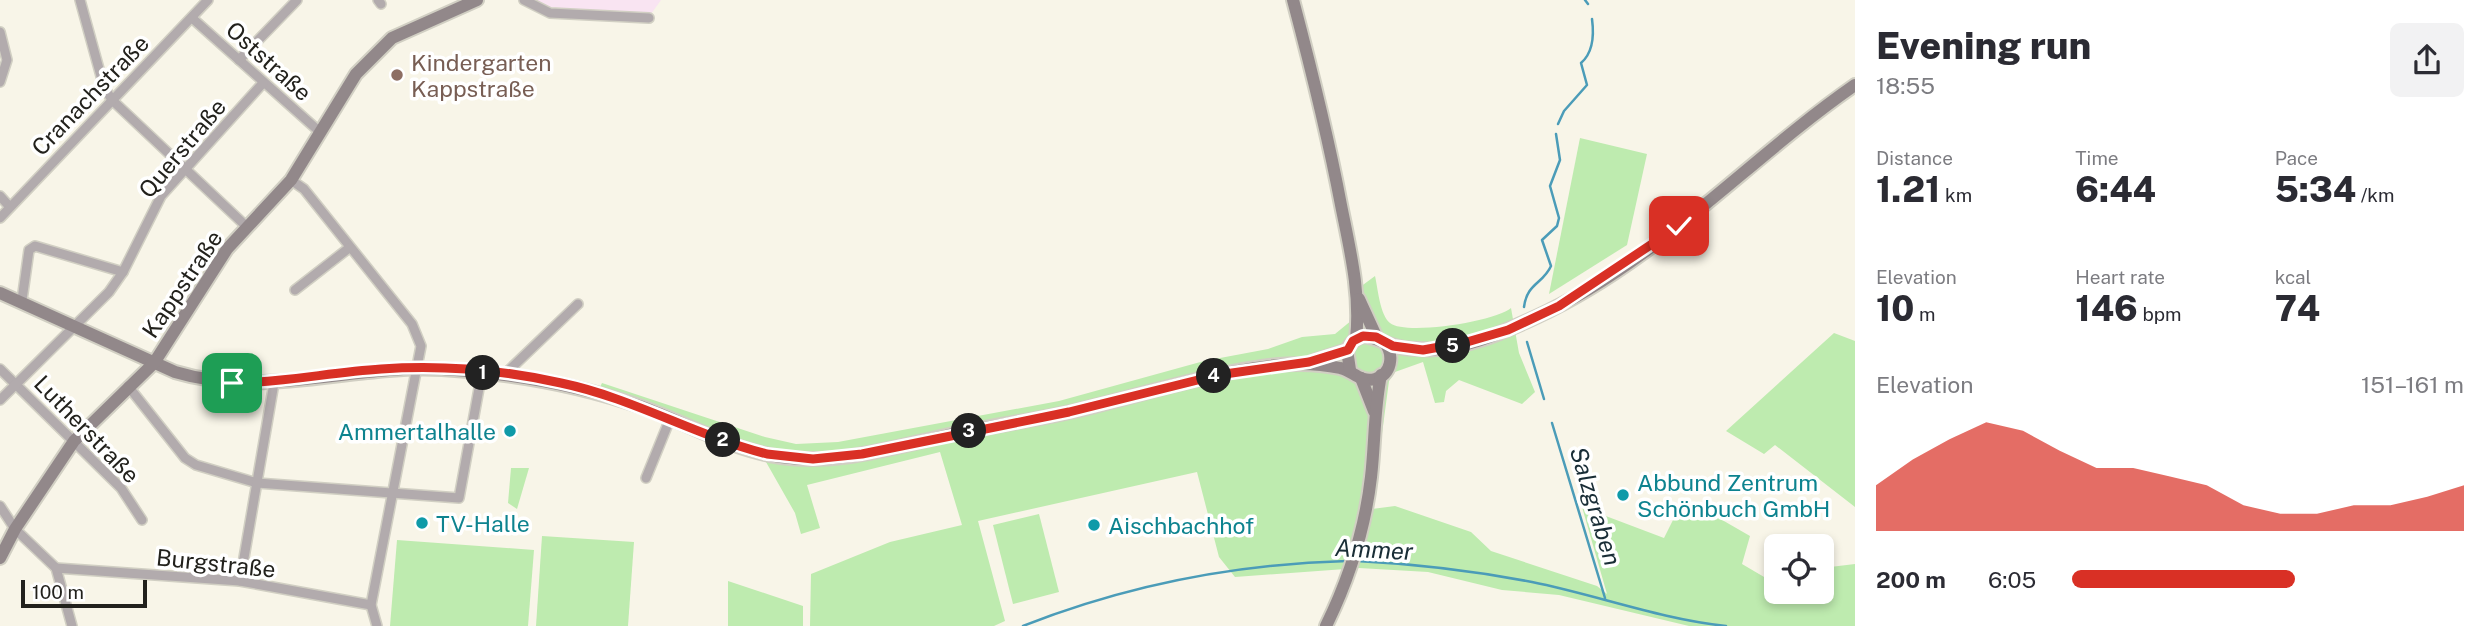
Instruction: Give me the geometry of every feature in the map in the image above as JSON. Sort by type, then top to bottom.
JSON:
[{"type":"street","points":[[80,0],[104,87],[112,100],[247,227]]},
{"type":"street","name":"Cranachstraße","points":[[0,218],[208,0]]},
{"type":"street","points":[[239,61],[297,0]]},
{"type":"street","name":"Kappstraße","points":[[0,558],[15,529],[74,441],[154,362],[204,281],[247,227],[292,180],[356,74],[380,47],[408,30],[477,0]]},
{"type":"street","points":[[524,0],[550,13],[649,18]]},
{"type":"street","points":[[2,298],[22,300],[154,362],[198,379],[232,383],[274,383],[379,369],[417,368],[505,374],[547,380],[595,392],[759,452],[789,458],[827,459],[1061,414],[1241,370],[1309,362],[1348,350],[1356,339],[1358,295],[1330,149],[1293,0]]},
{"type":"street","name":"Oststraße","points":[[192,18],[321,133]]},
{"type":"street","points":[[0,32],[7,60],[0,82]]},
{"type":"street","name":"Querstraße","points":[[0,400],[109,292],[123,272],[160,196],[263,83]]},
{"type":"street","points":[[1326,626],[1349,574],[1359,542],[1371,478],[1374,412],[1381,375],[1390,363],[1423,350],[1455,345],[1508,330],[1585,290],[1679,226],[1855,85]]},
{"type":"street","points":[[292,180],[304,189],[412,324],[421,346],[371,606],[377,626]]},
{"type":"street","points":[[0,196],[9,206]]},
{"type":"street","points":[[22,300],[29,250],[35,246],[123,272]]},
{"type":"street","points":[[295,290],[349,248]]},
{"type":"street","points":[[1358,295],[1380,340],[1390,352],[1390,363]]},
{"type":"street","points":[[505,374],[578,304]]},
{"type":"street","points":[[1356,339],[1380,340],[1423,350]]},
{"type":"street","points":[[1348,350],[1350,370]]},
{"type":"street","points":[[1309,362],[1350,370],[1362,379],[1374,412]]},
{"type":"street","name":"Lutherstraße","points":[[0,369],[121,488],[142,520]]},
{"type":"street","points":[[128,386],[185,458],[195,464],[257,483],[394,491],[459,498],[482,373]]},
{"type":"street","points":[[1362,379],[1381,375]]},
{"type":"street","points":[[240,581],[274,383]]},
{"type":"street","points":[[646,478],[670,419]]},
{"type":"street","points":[[0,506],[15,529],[55,568],[72,626]]},
{"type":"street","name":"Burgstraße","points":[[55,568],[240,581],[371,606]]},
{"type":"shaded area","points":[[530,0],[661,0],[651,14],[546,7]]},
{"type":"green space","points":[[1580,138],[1647,154],[1627,245],[1549,294]]},
{"type":"green space","points":[[1375,276],[1384,314],[1390,323],[1399,327],[1432,327],[1471,322],[1511,308],[1519,353],[1535,392],[1522,404],[1459,380],[1446,391],[1444,402],[1435,403],[1423,362],[1395,372],[1389,381],[1372,509],[1395,506],[1471,532],[1491,551],[1597,586],[1607,594],[1582,507],[1664,538],[1684,498],[1750,536],[1742,564],[1764,577],[1764,604],[1834,604],[1834,567],[1855,564],[1855,626],[1689,626],[1559,595],[1502,590],[1428,572],[1359,568],[1235,577],[1219,557],[1197,472],[978,521],[1005,621],[994,626],[810,626],[811,574],[890,542],[962,525],[940,452],[807,485],[820,528],[801,534],[795,513],[766,462],[596,395],[602,383],[765,437],[796,444],[838,442],[1059,401],[1204,361],[1268,349],[1302,337],[1335,334],[1352,320],[1352,293]]},
{"type":"green space","points":[[1834,333],[1855,341],[1855,507],[1775,445],[1764,454],[1726,431]]},
{"type":"green space","points":[[511,468],[529,468],[517,509],[508,503]]},
{"type":"green space","points":[[1039,514],[1059,592],[1013,604],[993,525]]},
{"type":"green space","points":[[542,536],[634,542],[628,626],[536,626]]},
{"type":"green space","points":[[397,540],[534,550],[528,626],[390,626]]},
{"type":"green space","points":[[728,581],[803,606],[803,626],[728,626]]},
{"type":"waterway","name":"Salzgraben","points":[[1585,0],[1588,4]]},
{"type":"waterway","name":"Salzgraben","points":[[1558,124],[1564,111],[1587,85],[1581,63],[1591,48],[1592,19]]},
{"type":"waterway","name":"Salzgraben","points":[[1524,307],[1528,293],[1551,266],[1542,240],[1557,226],[1559,218],[1550,186],[1560,160],[1556,134]]},
{"type":"waterway","name":"Salzgraben","points":[[1527,342],[1544,399]]},
{"type":"waterway","name":"Salzgraben","points":[[1552,423],[1605,598]]},
{"type":"waterway","name":"Ammer","points":[[1023,626],[1102,599],[1182,579],[1264,567],[1347,561]]},
{"type":"waterway","name":"Ammer","points":[[1357,561],[1445,568],[1511,578],[1677,618],[1726,626]]},
{"type":"place","name":"Kindergarten Kappstraße","points":[[397,75]]},
{"type":"place","name":"Ammertalhalle","points":[[510,431]]},
{"type":"place","name":"Abbund Zentrum Schönbuch GmbH","points":[[1623,495]]},
{"type":"place","name":"TV-Halle","points":[[422,523]]},
{"type":"place","name":"Aischbachhof","points":[[1094,525]]},
{"type":"route","points":[[232,383],[274,383],[379,369],[443,369],[505,374],[547,380],[595,392],[767,454],[797,459],[827,459],[1069,412],[1241,370],[1309,362],[1348,350],[1353,341],[1363,336],[1371,335],[1393,346],[1423,350],[1490,336],[1559,306],[1679,226]]}]
